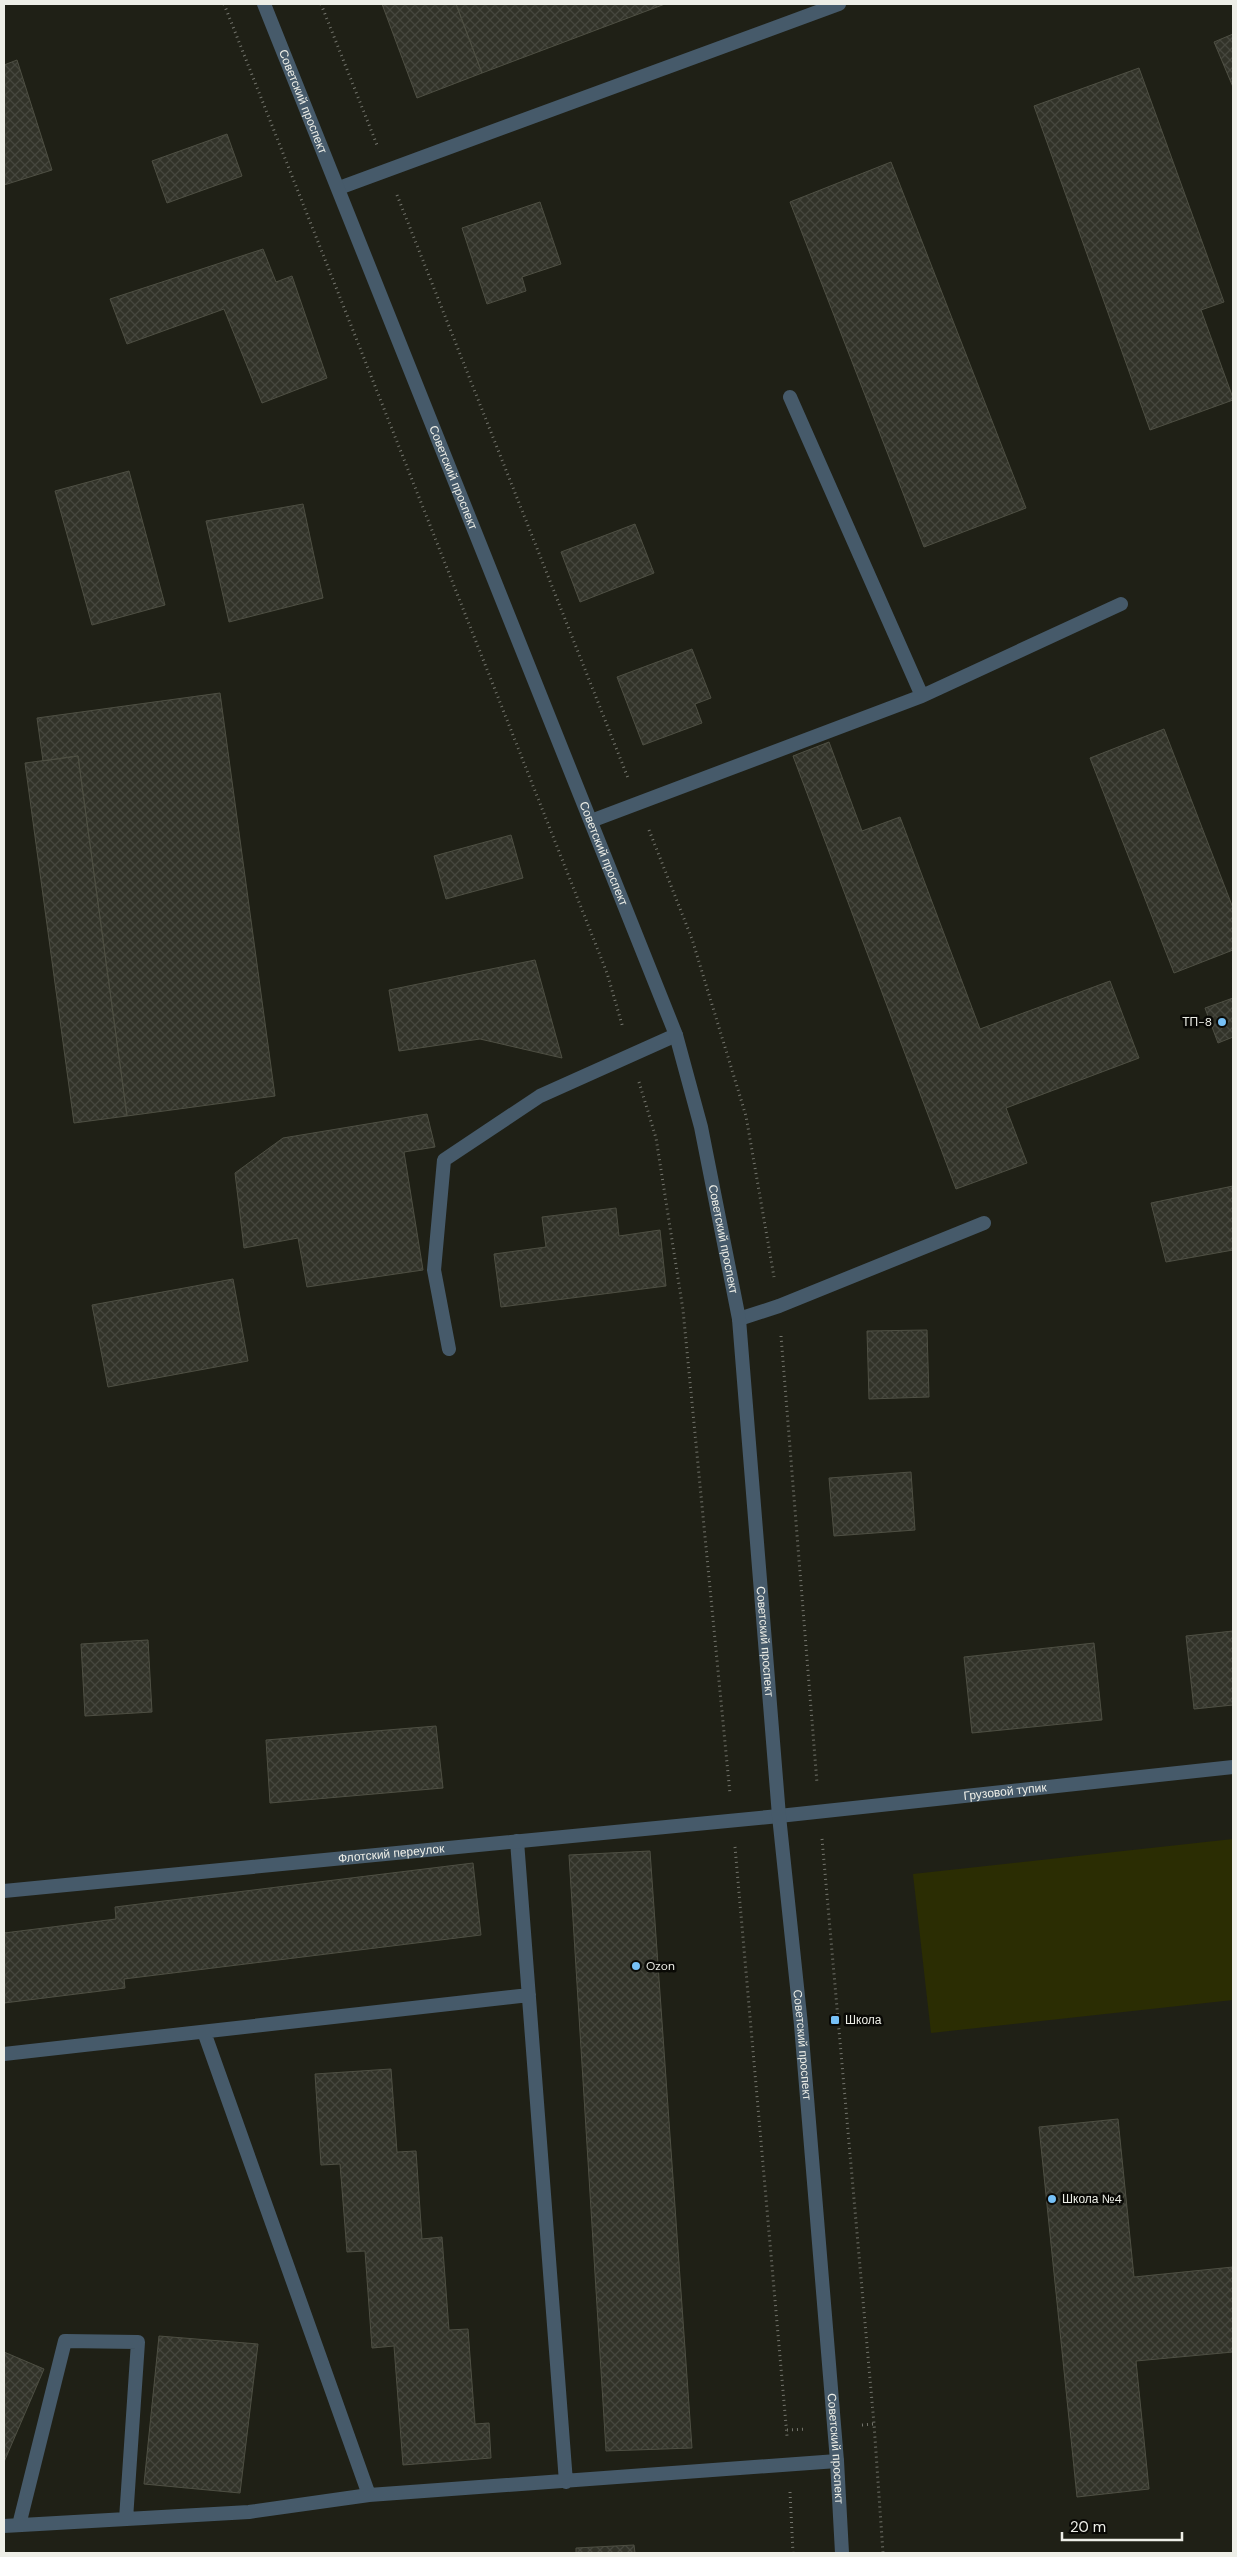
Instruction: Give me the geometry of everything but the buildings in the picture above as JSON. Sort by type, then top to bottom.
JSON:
[{"type":"street","name":"Советский проспект","points":[[264,4],[676,1035],[701,1127],[740,1319],[778,1816],[801,2025],[842,2553]]},
{"type":"street","points":[[339,188],[388,172],[839,4]]},
{"type":"street","points":[[790,397],[922,696]]},
{"type":"street","points":[[591,821],[637,802],[922,696],[1121,604]]},
{"type":"street","points":[[449,1349],[434,1270],[444,1160],[540,1096],[676,1035]]},
{"type":"street","points":[[740,1319],[778,1306],[984,1222]]},
{"type":"street","name":"Грузовой тупик","points":[[778,1816],[1233,1767]]},
{"type":"street","name":"Флотский переулок","points":[[4,1891],[778,1816]]},
{"type":"street","points":[[517,1841],[566,2482]]},
{"type":"street","points":[[4,2054],[529,1995]]},
{"type":"street","points":[[204,2032],[369,2495]]},
{"type":"street","points":[[19,2525],[66,2341],[138,2342],[126,2520]]},
{"type":"street","points":[[4,2526],[249,2512],[369,2495],[836,2461]]},
{"type":"path","points":[[224,4],[607,973],[656,1138],[683,1310],[732,1820],[788,2465],[793,2553]]},
{"type":"path","points":[[321,4],[692,939],[746,1116],[778,1306],[874,2424],[883,2553]]},
{"type":"green space","points":[[1233,1839],[1233,2000],[931,2033],[913,1874]]},
{"type":"place","name":"ТП-8","points":[[1222,1022]]},
{"type":"place","name":"Ozon","points":[[636,1966]]},
{"type":"place","name":"Школа","points":[[835,2020]]},
{"type":"place","name":"Школа №4","points":[[1052,2199]]}]
